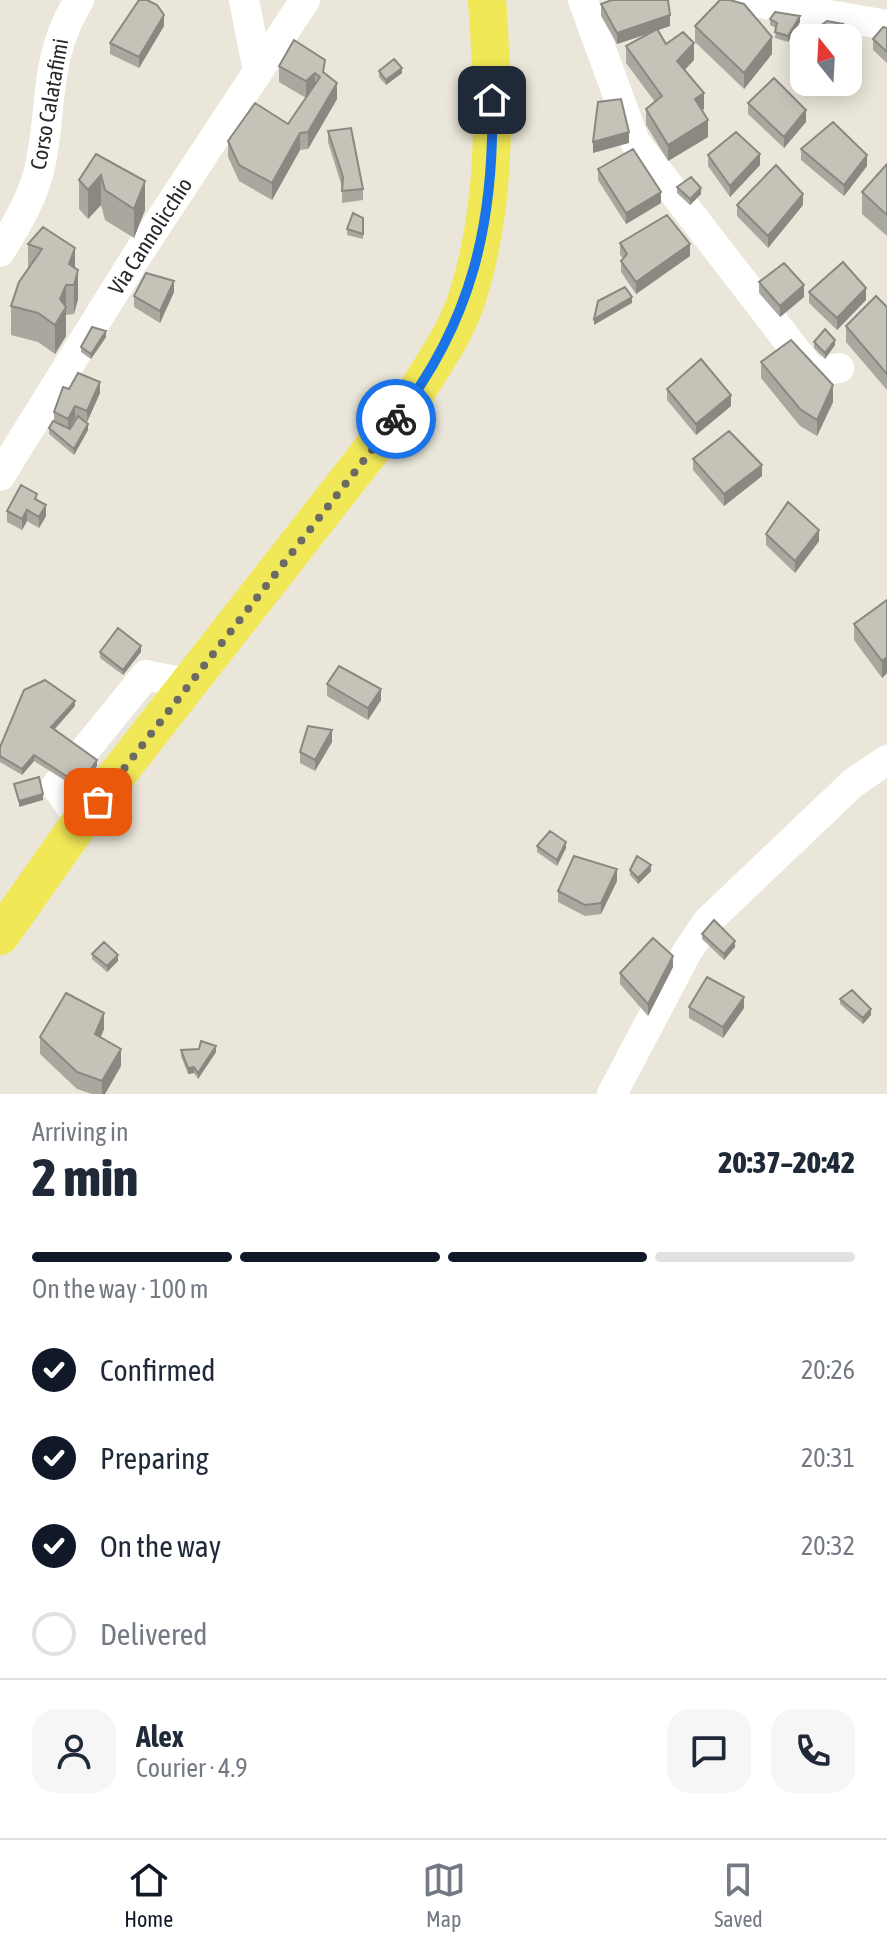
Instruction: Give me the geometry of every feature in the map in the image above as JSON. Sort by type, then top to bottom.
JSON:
[{"type":"main road","points":[[0,936],[81,821],[415,394],[443,348],[469,294],[493,154],[487,0]]},
{"type":"street","name":"Corso Calatafimi","points":[[0,252],[26,208],[41,165],[49,80],[58,37],[79,0]]},
{"type":"street","points":[[244,0],[258,71]]},
{"type":"street","name":"Via Cannolicchio","points":[[0,476],[134,260],[305,0]]},
{"type":"street","points":[[583,0],[635,142],[813,373],[839,368]]},
{"type":"street","points":[[742,0],[887,25]]},
{"type":"street","points":[[612,1094],[687,952],[707,922],[843,792],[887,760]]},
{"type":"building","points":[[139,0],[157,5],[164,15],[139,57],[110,43]]},
{"type":"building","points":[[612,0],[668,0],[670,15],[617,33],[601,4]]},
{"type":"building","points":[[720,0],[744,4],[772,37],[744,73],[695,26]]},
{"type":"building","points":[[775,12],[800,16],[795,24],[790,24],[788,36],[775,32],[777,23],[770,19]]},
{"type":"building","points":[[883,27],[887,28],[887,52],[873,39]]},
{"type":"building","points":[[657,29],[666,44],[683,32],[694,43],[677,61],[704,93],[695,99],[708,120],[668,145],[646,109],[662,96],[626,46]]},
{"type":"building","points":[[294,40],[325,60],[323,72],[337,83],[308,132],[300,133],[272,183],[239,165],[228,141],[255,103],[288,124],[320,77],[315,73],[306,81],[279,66]]},
{"type":"building","points":[[394,59],[402,68],[386,80],[379,71]]},
{"type":"building","points":[[774,78],[806,110],[784,137],[748,103]]},
{"type":"building","points":[[621,99],[629,132],[593,142],[598,102]]},
{"type":"building","points":[[833,122],[867,155],[844,185],[801,149]]},
{"type":"building","points":[[351,128],[363,189],[342,191],[343,177],[328,131]]},
{"type":"building","points":[[736,132],[760,154],[730,186],[708,155]]},
{"type":"building","points":[[633,149],[661,192],[626,213],[598,169]]},
{"type":"building","points":[[96,154],[145,181],[134,209],[105,190],[101,175],[88,190],[79,180]]},
{"type":"building","points":[[887,164],[887,215],[862,192]]},
{"type":"building","points":[[776,165],[803,194],[768,236],[737,205]]},
{"type":"building","points":[[691,177],[701,188],[690,199],[677,187]]},
{"type":"building","points":[[353,213],[363,218],[363,234],[347,229]]},
{"type":"building","points":[[667,215],[690,244],[636,282],[621,261],[627,254],[620,243]]},
{"type":"building","points":[[43,227],[75,248],[69,264],[78,270],[74,285],[66,285],[60,299],[66,307],[55,325],[38,313],[11,306],[19,282],[42,249],[28,244]]},
{"type":"building","points":[[843,262],[866,288],[837,318],[809,292]]},
{"type":"building","points":[[784,263],[804,285],[780,306],[759,282]]},
{"type":"building","points":[[146,273],[174,281],[160,311],[134,296]]},
{"type":"building","points":[[625,287],[632,297],[594,319],[598,301]]},
{"type":"building","points":[[876,296],[887,307],[887,374],[846,326]]},
{"type":"building","points":[[92,327],[106,331],[91,354],[81,347]]},
{"type":"building","points":[[825,329],[835,340],[825,353],[814,342]]},
{"type":"building","points":[[791,340],[833,385],[817,420],[800,409],[761,362]]},
{"type":"building","points":[[701,359],[731,395],[696,424],[667,389]]},
{"type":"building","points":[[78,373],[100,382],[87,411],[75,406],[68,419],[54,412],[63,387],[69,389]]},
{"type":"building","points":[[78,416],[88,424],[74,449],[49,428],[53,421],[70,429]]},
{"type":"building","points":[[729,431],[762,465],[724,494],[693,459]]},
{"type":"building","points":[[21,485],[37,494],[35,499],[46,505],[39,517],[27,510],[22,519],[7,511]]},
{"type":"building","points":[[788,502],[819,530],[795,561],[766,534]]},
{"type":"building","points":[[887,600],[887,657],[882,661],[854,624]]},
{"type":"building","points":[[118,628],[141,646],[123,670],[100,652]]},
{"type":"building","points":[[339,666],[381,689],[368,708],[327,684]]},
{"type":"building","points":[[45,680],[75,701],[51,727],[97,760],[80,785],[34,755],[22,769],[0,756],[0,747],[24,690]]},
{"type":"building","points":[[308,726],[332,730],[315,760],[300,752]]},
{"type":"building","points":[[39,777],[43,794],[19,801],[14,784]]},
{"type":"building","points":[[550,831],[566,842],[557,860],[537,846]]},
{"type":"building","points":[[574,856],[617,869],[601,903],[585,905],[558,891]]},
{"type":"building","points":[[637,856],[651,865],[638,878],[630,870]]},
{"type":"building","points":[[714,920],[735,941],[724,954],[702,934]]},
{"type":"building","points":[[653,938],[673,956],[648,1004],[620,973]]},
{"type":"building","points":[[104,942],[118,955],[107,966],[92,954]]},
{"type":"building","points":[[707,977],[744,997],[723,1027],[689,1007]]},
{"type":"building","points":[[852,990],[871,1009],[863,1018],[840,999]]},
{"type":"building","points":[[66,993],[104,1013],[95,1034],[121,1049],[102,1081],[77,1072],[40,1037]]},
{"type":"building","points":[[201,1041],[216,1046],[198,1073],[194,1067],[188,1068],[181,1050],[199,1049]]},
{"type":"way so far","points":[[98,802],[396,419]]},
{"type":"route","points":[[396,419],[443,348],[469,294],[482,234],[493,154],[492,100]]}]
